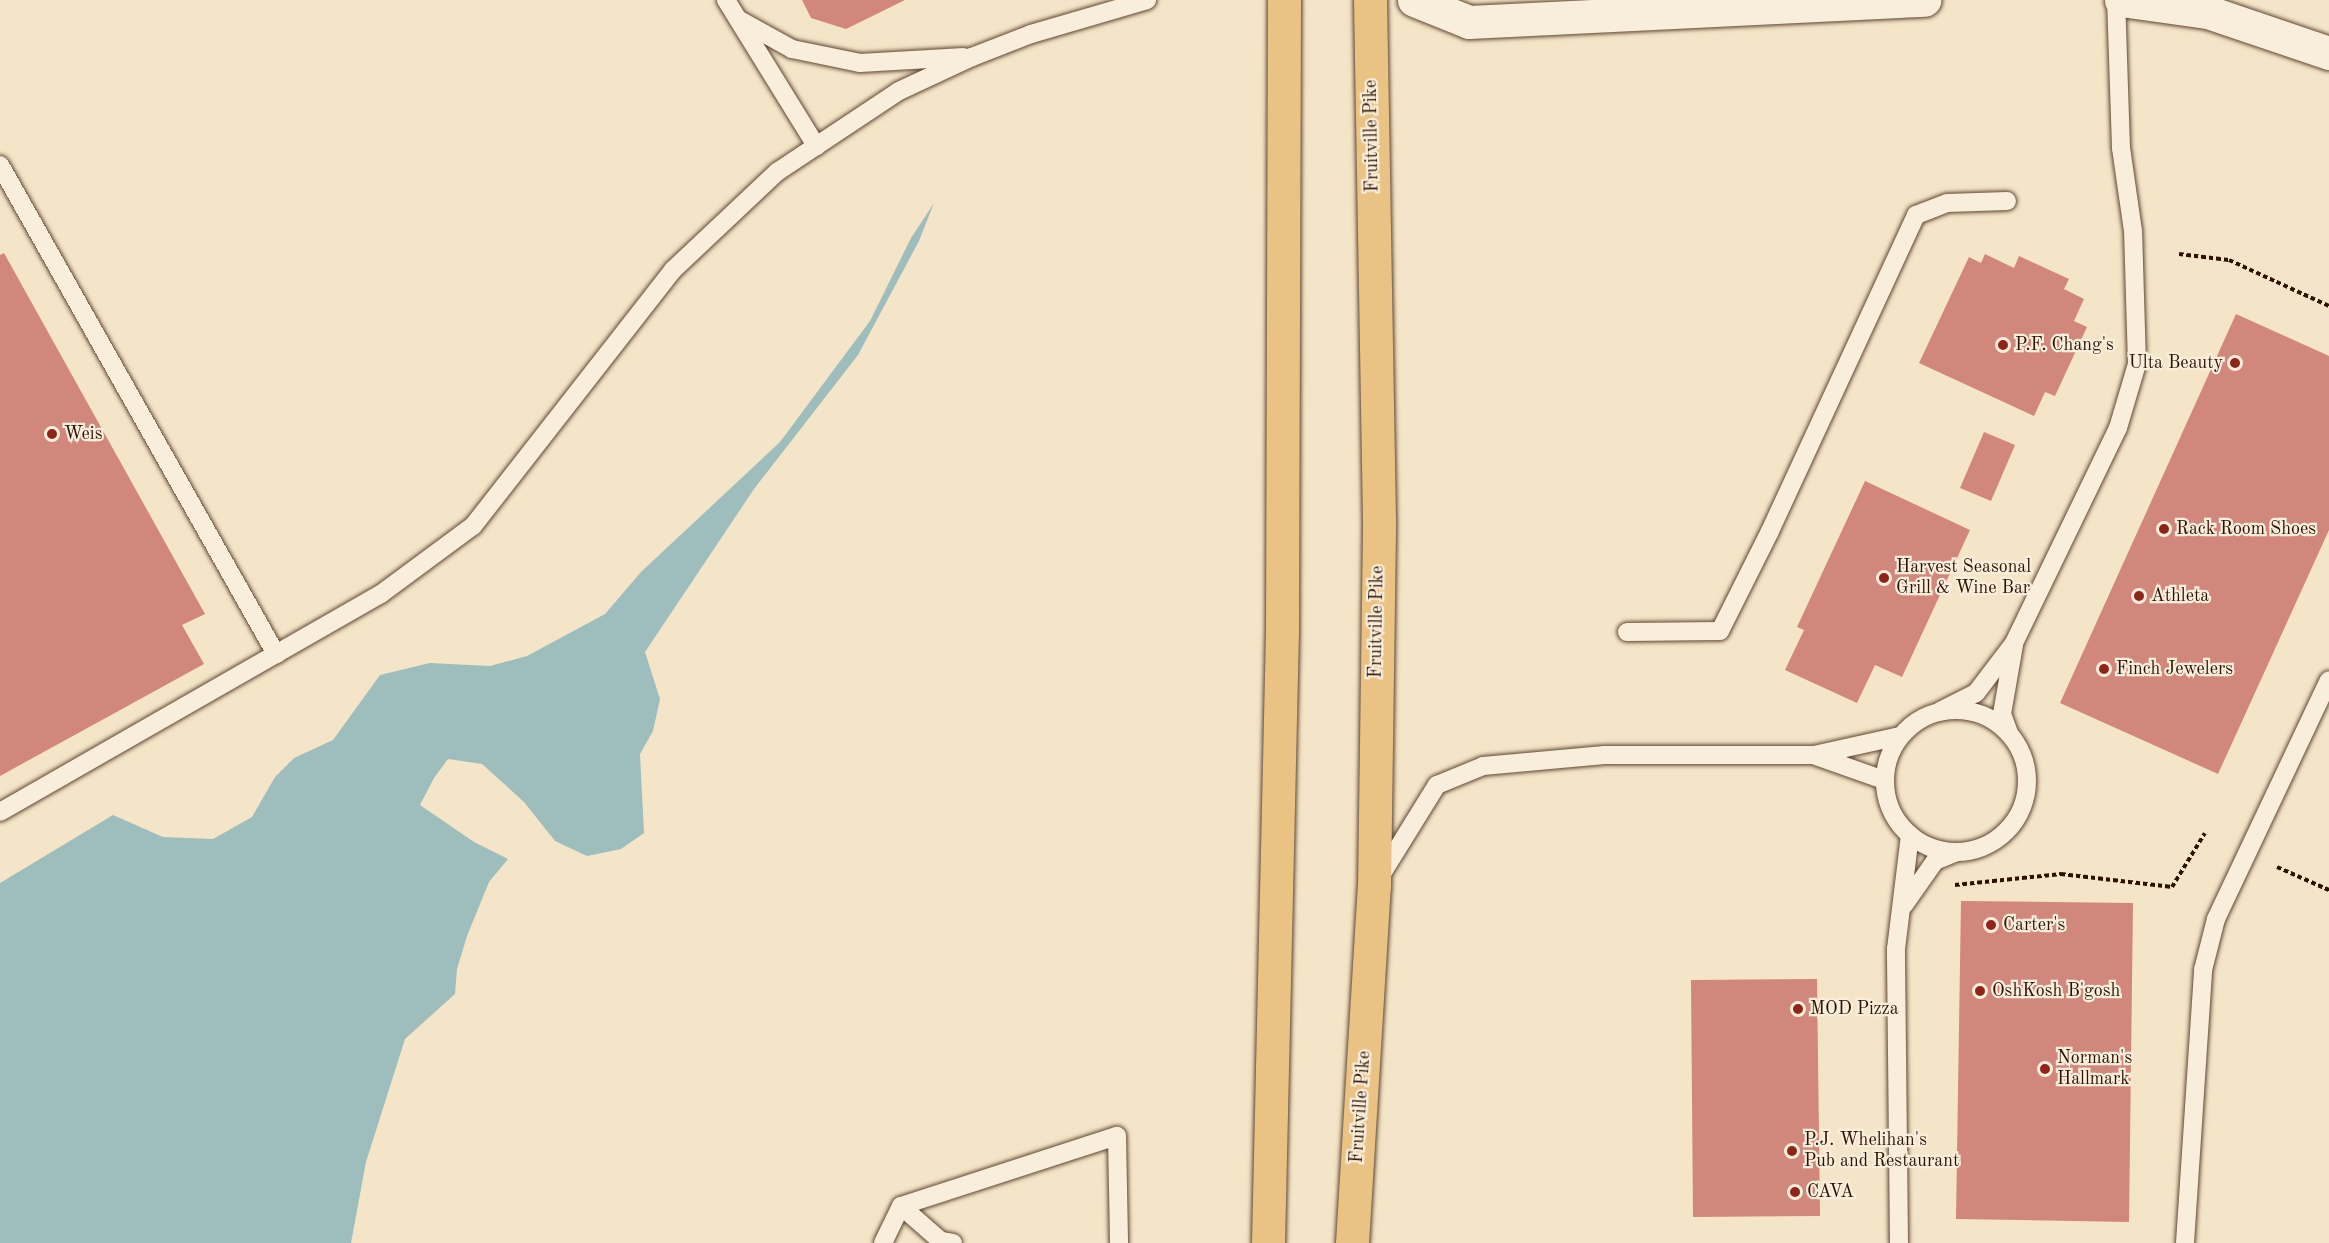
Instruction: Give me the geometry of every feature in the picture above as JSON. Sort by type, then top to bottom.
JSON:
[{"type":"main road","points":[[1268,1243],[1282,632],[1284,0]]},
{"type":"main road","name":"Fruitville Pike","points":[[1352,1243],[1374,886],[1379,520],[1370,0]]},
{"type":"street","points":[[1414,0],[1469,22],[1924,0]]},
{"type":"street","points":[[2121,0],[2208,12],[2329,53]]},
{"type":"lane","points":[[726,0],[816,146]]},
{"type":"lane","points":[[0,812],[381,594],[473,526],[673,270],[777,172],[899,91],[972,57],[1147,0]]},
{"type":"lane","points":[[1958,852],[1933,848],[1911,835],[1892,810],[1884,780],[1888,757],[1900,736],[1918,720],[1976,693],[2014,643],[2118,428],[2137,364],[2133,231],[2121,148],[2116,0]]},
{"type":"lane","points":[[738,20],[792,49],[860,63],[972,57]]},
{"type":"lane","points":[[0,165],[276,654]]},
{"type":"lane","points":[[1627,632],[1720,631],[1770,531],[1916,215],[1947,203],[2007,201]]},
{"type":"lane","points":[[1901,909],[1935,861],[1958,852],[1981,847],[2001,836],[2020,808],[2026,775],[2021,753],[2009,733],[2002,714],[2014,643]]},
{"type":"lane","points":[[2185,1243],[2203,970],[2216,920],[2329,680]]},
{"type":"lane","points":[[1940,711],[1978,713],[2009,733]]},
{"type":"lane","points":[[1374,886],[1437,785],[1505,761],[1630,755],[1814,755],[1900,736]]},
{"type":"lane","points":[[1814,755],[1884,780]]},
{"type":"lane","points":[[1899,1243],[1896,949],[1911,835]]},
{"type":"lane","points":[[883,1243],[901,1206],[1117,1136],[1119,1243]]},
{"type":"lane","points":[[901,1206],[941,1241],[953,1243]]},
{"type":"path","points":[[2179,254],[2229,260],[2329,306]]},
{"type":"path","points":[[1954,885],[2061,874],[2172,886],[2205,833]]},
{"type":"path","points":[[2277,867],[2329,890]]},
{"type":"water","points":[[934,203],[919,241],[858,355],[754,489],[645,652],[660,699],[653,731],[640,754],[644,833],[621,849],[587,856],[555,841],[524,802],[482,764],[448,759],[434,778],[420,805],[474,842],[508,859],[489,882],[467,936],[457,969],[455,994],[405,1039],[366,1162],[351,1243],[0,1243],[0,883],[113,815],[163,837],[213,839],[252,817],[275,777],[294,758],[333,740],[380,675],[430,663],[490,666],[527,656],[605,614],[641,572],[780,442],[870,321],[911,238]]},
{"type":"building","points":[[802,0],[905,0],[846,29],[811,18]]},
{"type":"building","name":"Weis","points":[[4,253],[205,614],[182,625],[204,664],[0,776],[0,255]]},
{"type":"building","name":"P.F. Chang's","points":[[1985,254],[2014,268],[2019,256],[2069,279],[2064,289],[2084,299],[2074,321],[2087,327],[2055,396],[2045,392],[2034,416],[1919,363],[1969,257],[1981,263]]},
{"type":"building","points":[[2236,314],[2329,356],[2329,530],[2218,774],[2060,703]]},
{"type":"building","points":[[1984,432],[2015,445],[1991,501],[1960,488]]},
{"type":"building","name":"Harvest Seasonal Grill & Wine Bar","points":[[1865,481],[1970,530],[1902,677],[1875,665],[1857,703],[1785,670],[1804,630],[1797,627]]},
{"type":"building","points":[[1961,901],[2133,903],[2129,1222],[1956,1219]]},
{"type":"building","points":[[1817,979],[1820,1216],[1693,1217],[1691,980]]},
{"type":"place","name":"P.F. Chang's","points":[[2003,345]]},
{"type":"place","name":"Ulta Beauty","points":[[2235,363]]},
{"type":"place","name":"Weis","points":[[52,434]]},
{"type":"place","name":"Rack Room Shoes","points":[[2164,529]]},
{"type":"place","name":"Harvest Seasonal Grill & Wine Bar","points":[[1884,578]]},
{"type":"place","name":"Athleta","points":[[2139,596]]},
{"type":"place","name":"Finch Jewelers","points":[[2104,669]]},
{"type":"place","name":"Carter's","points":[[1991,925]]},
{"type":"place","name":"OshKosh B'gosh","points":[[1980,991]]},
{"type":"place","name":"MOD Pizza","points":[[1798,1009]]},
{"type":"place","name":"Norman's Hallmark","points":[[2045,1069]]},
{"type":"place","name":"P.J. Whelihan's Pub and Restaurant","points":[[1792,1151]]},
{"type":"place","name":"CAVA","points":[[1795,1192]]}]
